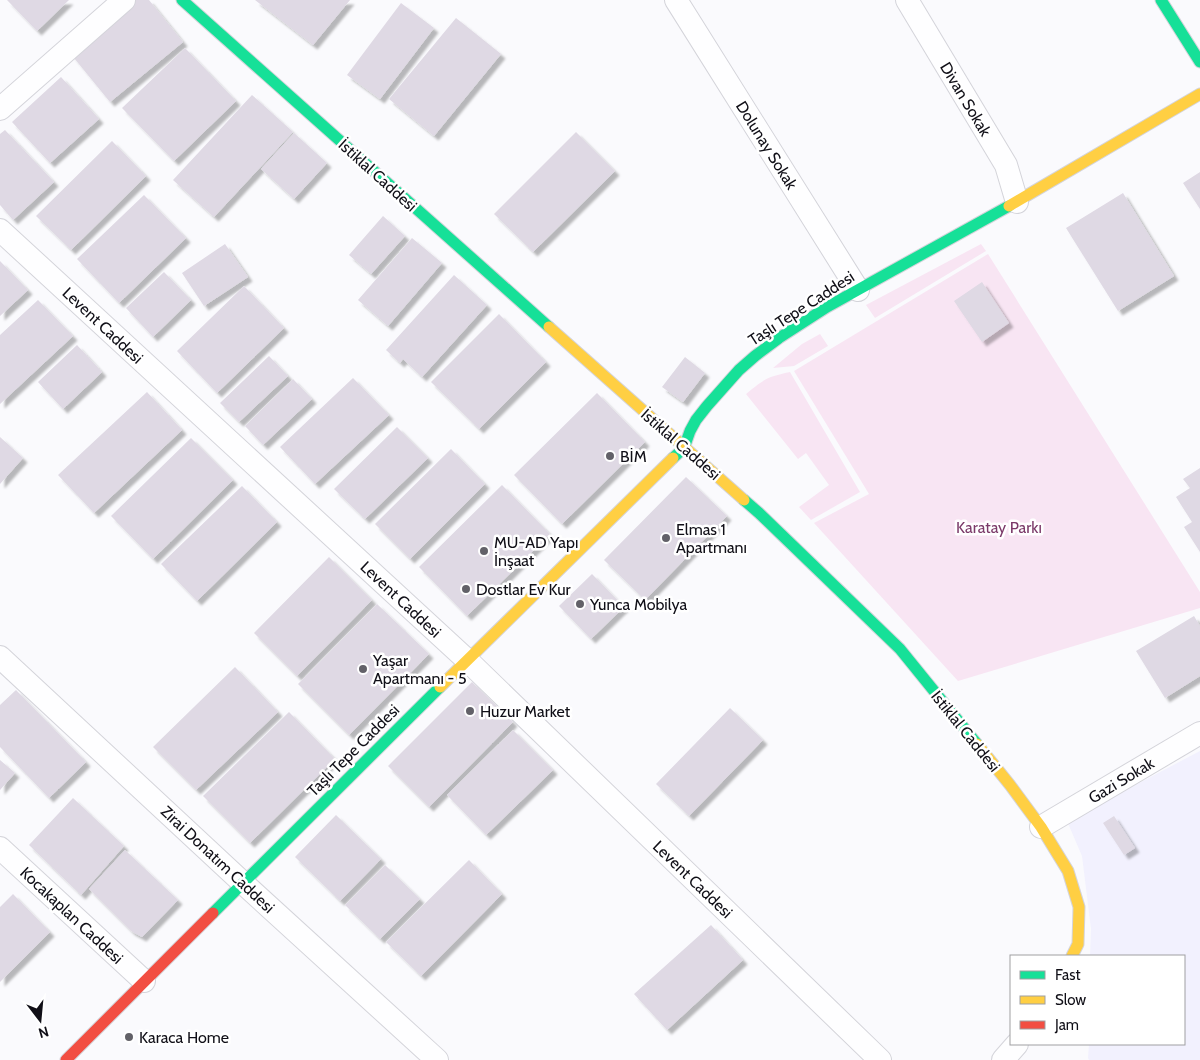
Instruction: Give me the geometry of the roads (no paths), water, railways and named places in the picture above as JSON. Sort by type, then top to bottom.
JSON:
[{"type":"street","points":[[0,109],[124,0]]},
{"type":"street","name":"İstiklal Caddesi","points":[[182,0],[759,513],[900,649],[1042,827],[1068,871],[1079,907],[1078,944],[1072,955]]},
{"type":"street","name":"Dolunay Sokak","points":[[676,0],[858,290]]},
{"type":"street","name":"Divan Sokak","points":[[907,0],[1006,165],[1017,202]]},
{"type":"street","points":[[1160,0],[1200,62]]},
{"type":"street","name":"Taşlı Tepe Caddesi","points":[[66,1060],[467,660],[684,448],[696,420],[740,370],[755,356],[779,338],[828,307],[1017,202],[1200,94]]},
{"type":"street","name":"Levent Caddesi","points":[[0,230],[467,660],[880,1060]]},
{"type":"street","name":"Zirai Donatım Caddesi","points":[[0,657],[437,1060]]},
{"type":"street","name":"Gazi Sokak","points":[[1042,827],[1200,733]]},
{"type":"street","name":"Kocakaplan Caddesi","points":[[0,848],[144,981]]},
{"type":"street","points":[[1003,1060],[1016,1045]]},
{"type":"place","name":"BİM","points":[[610,456]]},
{"type":"place","name":"Elmas 1 Apartmanı","points":[[666,538]]},
{"type":"place","name":"MU-AD Yapı İnşaat","points":[[484,551]]},
{"type":"place","name":"Dostlar Ev Kur","points":[[466,589]]},
{"type":"place","name":"Yunca Mobilya","points":[[580,604]]},
{"type":"place","name":"Yaşar Apartmanı - 5","points":[[363,669]]},
{"type":"place","name":"Huzur Market","points":[[470,711]]},
{"type":"place","name":"Karaca Home","points":[[129,1037]]},
{"type":"park label","name":"Karatay Parkı","points":[[999,527]]}]
